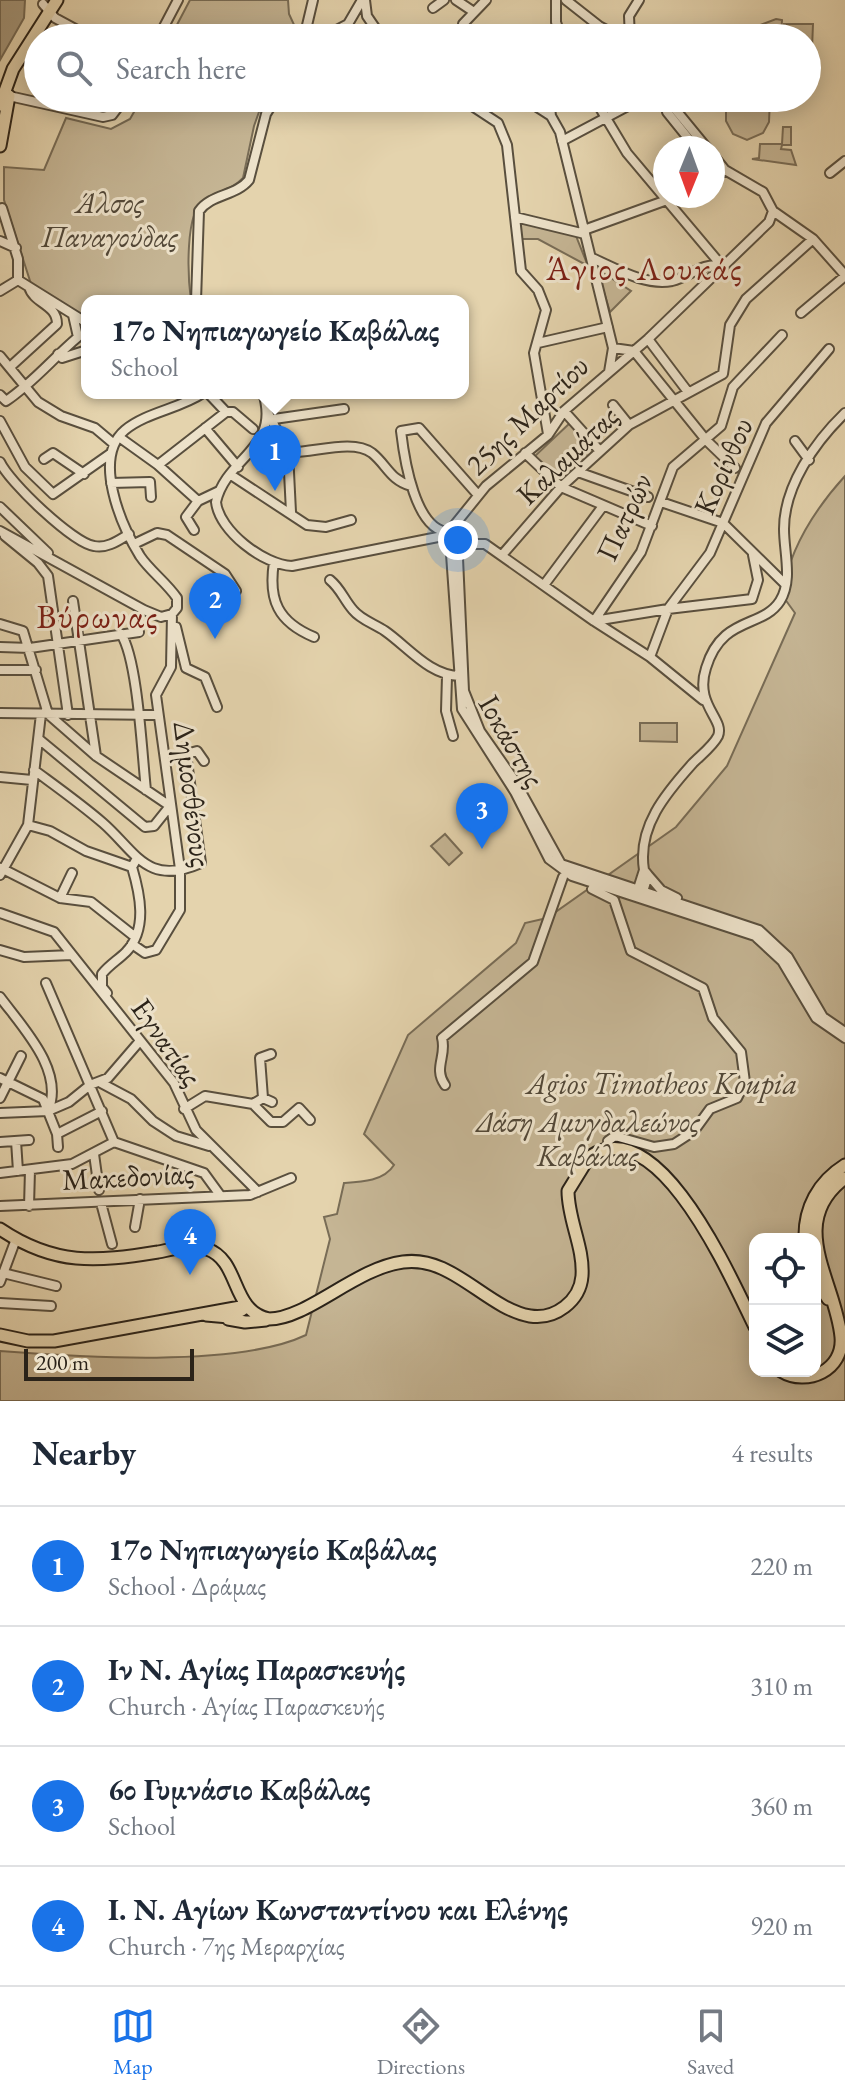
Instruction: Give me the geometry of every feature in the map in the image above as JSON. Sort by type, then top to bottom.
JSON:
[{"type":"main road","points":[[48,9],[57,0]]},
{"type":"main road","points":[[48,9],[64,0]]},
{"type":"main road","points":[[0,105],[13,69],[24,54]]},
{"type":"main road","points":[[0,146],[9,96],[24,69]]},
{"type":"main road","points":[[219,1314],[245,1322],[293,1314],[361,1276],[385,1266],[417,1261],[449,1272],[522,1313],[544,1316],[561,1310],[579,1289],[582,1273],[568,1191],[589,1157],[615,1148],[643,1158],[683,1194],[749,1316]]},
{"type":"main road","points":[[806,1233],[807,1215],[814,1197],[829,1178],[845,1165]]},
{"type":"main road","points":[[821,1374],[834,1363],[842,1340],[831,1305],[816,1233],[826,1196],[845,1178]]},
{"type":"main road","points":[[0,1229],[47,1254],[74,1260],[101,1260],[187,1247],[204,1248],[220,1256],[246,1306],[269,1319]]},
{"type":"main road","points":[[219,1314],[234,1285]]},
{"type":"main road","points":[[821,1289],[831,1305]]},
{"type":"main road","points":[[0,1335],[28,1341],[54,1341],[201,1314],[234,1316],[246,1306]]},
{"type":"street","points":[[165,24],[178,0]]},
{"type":"street","points":[[307,24],[313,0]]},
{"type":"street","points":[[348,24],[363,0]]},
{"type":"street","points":[[363,0],[372,24]]},
{"type":"street","points":[[433,8],[444,0]]},
{"type":"street","points":[[456,0],[474,12]]},
{"type":"street","points":[[463,24],[486,0]]},
{"type":"street","points":[[556,0],[558,24]]},
{"type":"street","points":[[566,0],[596,24]]},
{"type":"street","points":[[629,24],[629,16],[639,0]]},
{"type":"street","points":[[48,9],[71,24]]},
{"type":"street","points":[[9,96],[24,99]]},
{"type":"street","points":[[81,112],[103,117],[114,112]]},
{"type":"street","points":[[196,295],[197,217],[205,203],[242,188],[249,180],[267,112]]},
{"type":"street","points":[[484,112],[500,127],[507,145],[521,271],[545,304],[534,357],[548,435]]},
{"type":"street","points":[[545,112],[551,116]]},
{"type":"street","name":"25ης Μαρτίου","points":[[452,536],[478,495],[548,435],[564,411],[609,372],[613,348],[562,141],[551,112]]},
{"type":"street","points":[[602,112],[627,153],[653,183]]},
{"type":"street","points":[[562,141],[617,112]]},
{"type":"street","points":[[667,112],[686,136]]},
{"type":"street","points":[[677,112],[697,136]]},
{"type":"street","points":[[830,173],[845,161]]},
{"type":"street","points":[[609,372],[648,339],[769,222],[773,211],[771,201],[763,192],[725,170]]},
{"type":"street","points":[[0,218],[1,204]]},
{"type":"street","points":[[1,204],[16,248],[18,280]]},
{"type":"street","points":[[515,217],[585,232],[653,207]]},
{"type":"street","points":[[674,208],[722,266]]},
{"type":"street","points":[[773,211],[813,239],[845,276],[801,313]]},
{"type":"street","name":"Καλαμάτας","points":[[502,555],[561,487],[629,425],[723,374],[730,325],[746,299],[813,239]]},
{"type":"street","points":[[0,241],[16,248]]},
{"type":"street","points":[[592,258],[658,283],[681,278],[708,265],[722,266]]},
{"type":"street","points":[[18,280],[81,320]]},
{"type":"street","points":[[0,291],[18,280]]},
{"type":"street","points":[[10,367],[57,324],[53,310],[33,296],[29,287]]},
{"type":"street","points":[[3,398],[24,389],[78,337],[73,315]]},
{"type":"street","points":[[538,343],[608,327]]},
{"type":"street","name":"Πατρών","points":[[594,621],[641,552],[673,467],[721,426],[733,387],[782,335]]},
{"type":"street","points":[[648,339],[688,392]]},
{"type":"street","name":"25ης Μαρτίου","points":[[613,348],[634,351]]},
{"type":"street","name":"Κορίνθου","points":[[650,657],[668,609],[710,553],[766,423],[829,349]]},
{"type":"street","points":[[634,351],[706,440],[735,468]]},
{"type":"street","points":[[58,354],[62,358],[81,352]]},
{"type":"street","points":[[0,356],[24,389],[48,409],[88,424],[158,465],[198,501]]},
{"type":"street","points":[[192,399],[139,422],[116,440],[110,454],[111,483],[134,544],[151,570],[175,594],[178,605],[172,614],[186,668],[205,677],[217,707]]},
{"type":"street","points":[[212,399],[253,429]]},
{"type":"street","points":[[264,399],[288,452],[291,512]]},
{"type":"street","points":[[613,405],[629,425]]},
{"type":"street","points":[[271,416],[344,409]]},
{"type":"street","points":[[238,416],[248,411]]},
{"type":"street","points":[[564,411],[599,450]]},
{"type":"street","points":[[158,465],[226,412]]},
{"type":"street","points":[[639,894],[644,874],[643,842],[651,821],[677,780],[717,737],[718,725],[703,700],[700,687],[716,646],[736,627],[774,607],[785,584],[784,525],[795,482],[845,413]]},
{"type":"street","points":[[271,416],[261,438],[220,490],[217,508],[225,525],[274,562],[292,566],[452,536]]},
{"type":"street","points":[[0,421],[25,467],[48,492],[57,493],[110,454]]},
{"type":"street","points":[[452,536],[422,510],[411,486],[401,432],[416,427],[478,495]]},
{"type":"street","points":[[205,428],[238,467]]},
{"type":"street","points":[[795,441],[809,460]]},
{"type":"street","points":[[288,452],[358,448],[372,453],[396,481],[411,486]]},
{"type":"street","points":[[44,459],[53,453],[84,474]]},
{"type":"street","points":[[525,453],[561,487],[652,526]]},
{"type":"street","points":[[0,462],[16,487],[86,544],[102,546],[129,534]]},
{"type":"street","points":[[578,472],[648,497]]},
{"type":"street","points":[[231,475],[307,525],[326,527],[351,520]]},
{"type":"street","points":[[111,483],[150,482],[151,497]]},
{"type":"street","points":[[194,530],[186,517],[198,501],[220,490]]},
{"type":"street","points":[[661,502],[723,523],[785,584]]},
{"type":"street","points":[[544,585],[603,506]]},
{"type":"street","points":[[0,507],[50,557]]},
{"type":"street","points":[[2,532],[156,615],[172,614]]},
{"type":"street","points":[[2,532],[46,572],[68,715]]},
{"type":"street","points":[[134,544],[157,533],[167,535],[225,574],[236,591]]},
{"type":"street","name":"Ιοκάστης","points":[[452,536],[462,709],[471,729],[512,786],[549,859],[562,874]]},
{"type":"street","points":[[455,555],[479,542],[502,555],[650,657],[703,700]]},
{"type":"street","points":[[594,621],[752,599],[758,580],[753,555]]},
{"type":"street","points":[[274,562],[273,603],[283,620],[314,637]]},
{"type":"street","points":[[330,580],[359,616],[447,676],[460,676]]},
{"type":"street","points":[[73,601],[96,756]]},
{"type":"street","name":"Δημοσθένους","points":[[133,940],[145,953],[156,950],[180,910],[180,869],[157,691],[172,663],[172,614]]},
{"type":"street","points":[[0,624],[21,629],[36,670],[44,714],[32,780],[28,825],[1,870],[60,898],[91,902],[133,940]]},
{"type":"street","points":[[0,647],[30,648],[139,632]]},
{"type":"street","points":[[121,634],[126,642],[146,790]]},
{"type":"street","points":[[0,670],[36,670]]},
{"type":"street","points":[[447,676],[446,711],[453,736]]},
{"type":"street","name":"Ιοκάστης","points":[[460,676],[470,713],[522,792],[556,859],[574,871],[617,883],[639,894]]},
{"type":"street","points":[[0,713],[158,715]]},
{"type":"street","points":[[40,740],[145,827],[154,826],[170,806],[96,756],[44,714]]},
{"type":"street","points":[[28,825],[50,831],[86,851],[159,870],[180,869],[201,863],[186,754],[197,751],[204,761]]},
{"type":"street","points":[[34,770],[104,824],[134,863],[141,900],[133,940],[102,974],[102,987],[111,1005]]},
{"type":"street","points":[[0,777],[32,780]]},
{"type":"street","points":[[60,898],[72,873]]},
{"type":"street","points":[[562,874],[688,904]]},
{"type":"street","points":[[445,1085],[439,1070],[444,1047],[442,1038],[533,962],[562,874]]},
{"type":"street","points":[[562,874],[614,900],[620,926],[634,953],[703,988],[713,1018],[736,1041],[743,1059],[745,1082],[737,1098],[710,1109],[687,1138],[660,1147],[621,1137],[611,1137],[608,1141]]},
{"type":"street","points":[[617,883],[630,884],[644,874]]},
{"type":"street","points":[[644,874],[662,891],[688,904],[743,923],[773,941],[793,964],[820,1014],[845,1032]]},
{"type":"street","points":[[639,894],[740,930],[765,943],[782,961],[816,1018],[845,1038]]},
{"type":"street","name":"Εγνατίας","points":[[0,913],[48,928],[174,1083],[196,1130],[258,1192]]},
{"type":"street","points":[[0,950],[24,957],[72,955]]},
{"type":"street","points":[[46,983],[114,1142],[204,1173],[220,1195]]},
{"type":"street","points":[[0,997],[48,1069],[54,1084],[48,1111]]},
{"type":"street","points":[[0,1113],[48,1111],[69,1102],[90,1085],[101,1083],[139,1042]]},
{"type":"street","points":[[184,1109],[205,1096],[253,1104],[268,1100],[260,1058],[271,1054]]},
{"type":"street","points":[[0,1098],[4,1080],[21,1056]]},
{"type":"street","points":[[4,1080],[43,1099],[57,1134],[58,1147]]},
{"type":"street","points":[[101,1083],[131,1099],[153,1121],[176,1136],[214,1148]]},
{"type":"street","points":[[253,1104],[271,1122],[283,1122],[299,1108],[310,1120]]},
{"type":"street","points":[[57,1134],[102,1111]]},
{"type":"street","points":[[0,1142],[29,1140]]},
{"type":"street","points":[[16,1141],[18,1171]]},
{"type":"street","points":[[0,1173],[72,1164],[114,1142]]},
{"type":"street","points":[[94,1154],[99,1190]]},
{"type":"street","points":[[29,1206],[30,1170]]},
{"type":"street","points":[[258,1192],[291,1178]]},
{"type":"street","name":"Μακεδονίας","points":[[0,1206],[101,1203],[258,1192]]},
{"type":"street","points":[[135,1227],[140,1199]]},
{"type":"street","points":[[101,1203],[112,1244]]},
{"type":"street","points":[[16,1239],[2,1278],[56,1286]]},
{"type":"street","points":[[0,1303],[51,1306]]},
{"type":"green space","points":[[190,0],[288,0],[294,24],[177,24]]},
{"type":"green space","points":[[776,19],[782,20],[782,24],[763,24]]},
{"type":"green space","name":"Άλσος Παναγούδας","points":[[134,112],[259,112],[243,178],[198,206],[189,246],[190,295],[81,295],[81,316],[32,287],[4,200],[4,167],[44,170],[66,118],[111,129],[130,119]]},
{"type":"green space","points":[[726,112],[769,112],[769,122],[763,133],[747,140],[733,134],[726,121]]},
{"type":"green space","points":[[783,127],[791,127],[791,145],[782,145],[781,149],[791,150],[796,165],[752,159],[759,158],[760,144],[782,144]]},
{"type":"green space","points":[[525,222],[576,236],[588,266],[538,239],[521,239],[520,224]]},
{"type":"green space","points":[[597,269],[631,291],[610,312]]},
{"type":"green space","points":[[571,422],[596,449],[561,483],[535,456]]},
{"type":"green space","name":"Agios Timotheos Koupia","points":[[845,476],[845,1401],[0,1401],[0,1351],[71,1356],[199,1356],[276,1345],[306,1335],[330,1239],[324,1217],[337,1214],[344,1183],[379,1177],[394,1165],[364,1134],[408,1035],[516,943],[525,923],[547,918],[676,827],[727,766],[795,613],[782,595],[785,578],[797,546],[814,516]]},
{"type":"green space","points":[[640,723],[677,723],[677,742],[640,741]]},
{"type":"green space","points":[[445,834],[462,853],[449,865],[431,846]]},
{"type":"shaded area","points":[[0,0],[25,0],[24,18],[0,60]]},
{"type":"place","name":"17ο Νηπιαγωγείο Καβάλας","points":[[275,491]]},
{"type":"place","name":"Ιν Ν. Αγίας Παρασκευής","points":[[215,639]]},
{"type":"place","name":"6ο Γυμνάσιο Καβάλας","points":[[482,849]]},
{"type":"place","name":"Ι. Ν. Αγίων Κωνσταντίνου και Ελένης","points":[[190,1275]]},
{"type":"district","name":"Άγιος Λουκάς","points":[[645,268]]},
{"type":"district","name":"Βύρωνας","points":[[98,616]]},
{"type":"park label","name":"Δάση Αμυγδαλεώνος Καβάλας","points":[[588,1138]]}]
